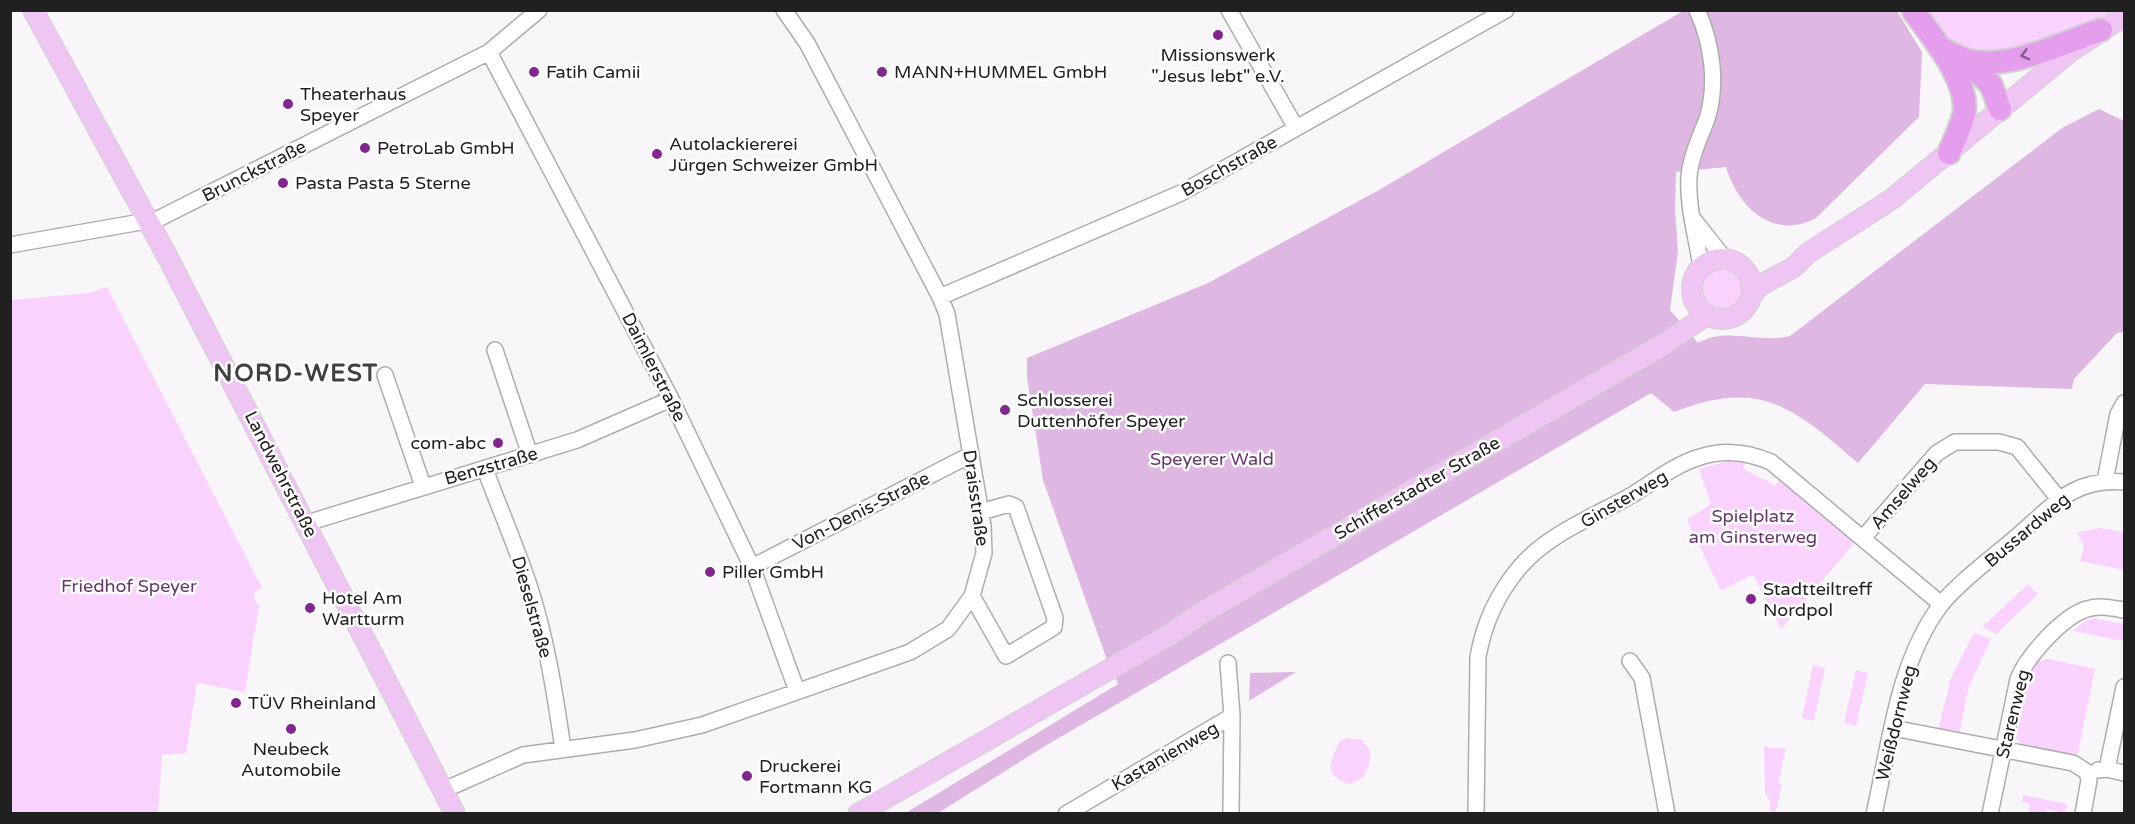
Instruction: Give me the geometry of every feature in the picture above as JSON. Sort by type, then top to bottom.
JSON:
[{"type":"highway","points":[[1913,10],[1940,48],[1960,66],[1991,85],[2000,110]]},
{"type":"highway","points":[[1960,66],[2012,59],[2112,23]]},
{"type":"highway","points":[[1949,153],[1964,113],[1960,66]]},
{"type":"main road","name":"Landwehrstraße","points":[[33,10],[148,220],[307,523],[455,813]]},
{"type":"main road","points":[[1808,254],[1756,269],[1743,267],[1724,258],[1715,259],[1701,268],[1692,284],[1694,298],[1707,315],[1720,319],[1735,316],[1747,306],[1759,285],[1794,267],[1808,254],[1892,199],[2000,110],[2112,23]]},
{"type":"main road","points":[[1743,267],[1751,280],[1752,296]]},
{"type":"main road","name":"Schifferstadter Straße","points":[[1629,364],[1667,335],[1694,298]]},
{"type":"main road","name":"Schifferstadter Straße","points":[[858,813],[937,770],[1629,364],[1707,315]]},
{"type":"main road","name":"Schifferstadter Straße","points":[[875,813],[918,787],[937,770]]},
{"type":"street","name":"Brunckstraße","points":[[10,245],[158,219],[489,52],[539,10]]},
{"type":"street","name":"Draisstraße","points":[[444,790],[516,757],[635,740],[702,725],[898,657],[929,643],[952,624],[972,596],[984,553],[981,512],[952,338],[940,297],[807,43],[784,10]]},
{"type":"street","points":[[1229,10],[1296,128]]},
{"type":"street","name":"Boschstraße","points":[[940,297],[1181,194],[1506,10]]},
{"type":"street","points":[[1697,10],[1707,38],[1713,85],[1708,115],[1690,174],[1690,212],[1701,268]]},
{"type":"street","name":"Daimlerstraße","points":[[489,52],[671,399],[752,567],[797,691]]},
{"type":"street","points":[[1690,212],[1710,244],[1724,258]]},
{"type":"street","points":[[495,350],[530,455]]},
{"type":"street","points":[[385,375],[423,486]]},
{"type":"street","name":"Benzstraße","points":[[307,523],[578,440],[671,399]]},
{"type":"street","points":[[2105,481],[2118,414],[2124,403]]},
{"type":"street","name":"Amselweg","points":[[1863,538],[1937,453],[1955,442],[1989,441],[2018,447],[2059,499]]},
{"type":"street","name":"Ginsterweg","points":[[1476,813],[1478,663],[1482,635],[1490,611],[1505,586],[1530,557],[1547,544],[1690,461],[1719,452],[1734,452],[1756,455],[1771,462],[1941,604]]},
{"type":"street","name":"Von-Denis-Straße","points":[[752,567],[970,455]]},
{"type":"street","name":"Dieselstraße","points":[[485,469],[528,582],[551,672],[563,749]]},
{"type":"street","name":"Bussardweg","points":[[1941,604],[2059,499],[2086,484],[2105,481],[2124,482]]},
{"type":"street","points":[[972,596],[1006,656],[1054,627],[1055,618],[1016,507],[1009,504],[981,512]]},
{"type":"street","name":"Weißdornweg","points":[[1874,813],[1912,656],[1941,604]]},
{"type":"street","name":"Starenweg","points":[[1990,813],[2018,679],[2032,653],[2066,622],[2086,609],[2098,607],[2124,610]]},
{"type":"street","points":[[1630,661],[1642,678],[1666,813]]},
{"type":"street","points":[[1228,663],[1232,716],[1231,813]]},
{"type":"street","points":[[2107,769],[2124,687]]},
{"type":"street","name":"Kastanienweg","points":[[1066,813],[1232,716]]},
{"type":"street","points":[[1893,728],[2064,761],[2087,772],[2107,769],[2124,772]]},
{"type":"street","points":[[2083,813],[2089,780],[2087,772]]},
{"type":"green space","name":"Speyerer Wald","points":[[1683,11],[1897,11],[1922,52],[1919,117],[1816,218],[1800,224],[1785,225],[1772,223],[1759,216],[1739,195],[1726,167],[1676,172],[1675,211],[1678,251],[1670,310],[1698,343],[1709,338],[1732,335],[1767,338],[1790,336],[2062,128],[2099,109],[2124,121],[2124,332],[2117,333],[2074,379],[2072,389],[1925,384],[1858,463],[1814,427],[1775,404],[1754,399],[1730,398],[1704,402],[1674,412],[1651,393],[1045,746],[938,813],[904,814],[1118,684],[1107,660],[1043,480],[1027,377],[1027,358],[1208,283],[1379,190]]},
{"type":"green space","points":[[1920,11],[2113,11],[2086,25],[2014,54],[1957,51]]},
{"type":"green space","points":[[1719,264],[1729,264],[1741,271],[1748,283],[1748,293],[1741,305],[1729,312],[1719,312],[1704,301],[1700,293],[1700,283],[1711,268]]},
{"type":"green space","name":"Friedhof Speyer","points":[[107,287],[262,588],[255,592],[254,600],[259,605],[245,692],[197,683],[186,753],[162,755],[158,813],[11,813],[11,300],[89,293]]},
{"type":"green space","name":"Spielplatz am Ginsterweg","points":[[1728,461],[1746,462],[1743,469],[1775,485],[1779,480],[1855,542],[1781,629],[1753,574],[1721,591],[1687,520],[1711,504],[1699,469]]},
{"type":"green space","points":[[2101,528],[2124,532],[2124,570],[2080,561],[2084,546],[2077,532]]},
{"type":"green space","points":[[2028,584],[2038,594],[1996,634],[1982,627]]},
{"type":"green space","points":[[2094,618],[2124,624],[2123,641],[2073,631],[2085,621]]},
{"type":"green space","points":[[1974,633],[1991,639],[1969,686],[1959,734],[1938,729],[1951,678]]},
{"type":"green space","points":[[2048,659],[2095,669],[2077,757],[2025,747],[2016,739],[2028,674],[2037,662]]},
{"type":"green space","points":[[1813,665],[1825,668],[1814,721],[1802,718]]},
{"type":"green space","points":[[1856,670],[1868,673],[1856,726],[1844,723]]},
{"type":"green space","points":[[1296,672],[1249,701],[1250,673]]},
{"type":"green space","points":[[1347,738],[1362,740],[1370,750],[1370,761],[1364,775],[1350,784],[1336,777],[1331,767],[1333,755],[1340,741]]},
{"type":"green space","points":[[1764,747],[1786,749],[1778,783],[1782,784],[1776,812],[1770,811],[1770,801],[1765,793]]},
{"type":"green space","points":[[2023,795],[2067,804],[2065,813],[2046,809],[2045,813],[2028,813],[2030,804],[2022,802]]},
{"type":"place","name":"Missionswerk \"Jesus lebt\" e.V.","points":[[1218,35]]},
{"type":"place","name":"Fatih Camii","points":[[534,72]]},
{"type":"place","name":"MANN+HUMMEL GmbH","points":[[882,72]]},
{"type":"place","name":"Theaterhaus Speyer","points":[[288,104]]},
{"type":"place","name":"PetroLab GmbH","points":[[365,148]]},
{"type":"place","name":"Autolackiererei Jürgen Schweizer GmbH","points":[[657,154]]},
{"type":"place","name":"Pasta Pasta 5 Sterne","points":[[283,183]]},
{"type":"place","name":"Schlosserei Duttenhöfer Speyer","points":[[1005,410]]},
{"type":"place","name":"com-abc","points":[[498,443]]},
{"type":"place","name":"Piller GmbH","points":[[710,572]]},
{"type":"place","name":"Stadtteiltreff Nordpol","points":[[1751,599]]},
{"type":"place","name":"Hotel Am Wartturm","points":[[310,608]]},
{"type":"place","name":"TÜV Rheinland","points":[[236,703]]},
{"type":"place","name":"Neubeck Automobile","points":[[291,729]]},
{"type":"place","name":"Druckerei Fortmann KG","points":[[747,776]]},
{"type":"district","name":"NORD-WEST","points":[[296,373]]}]
